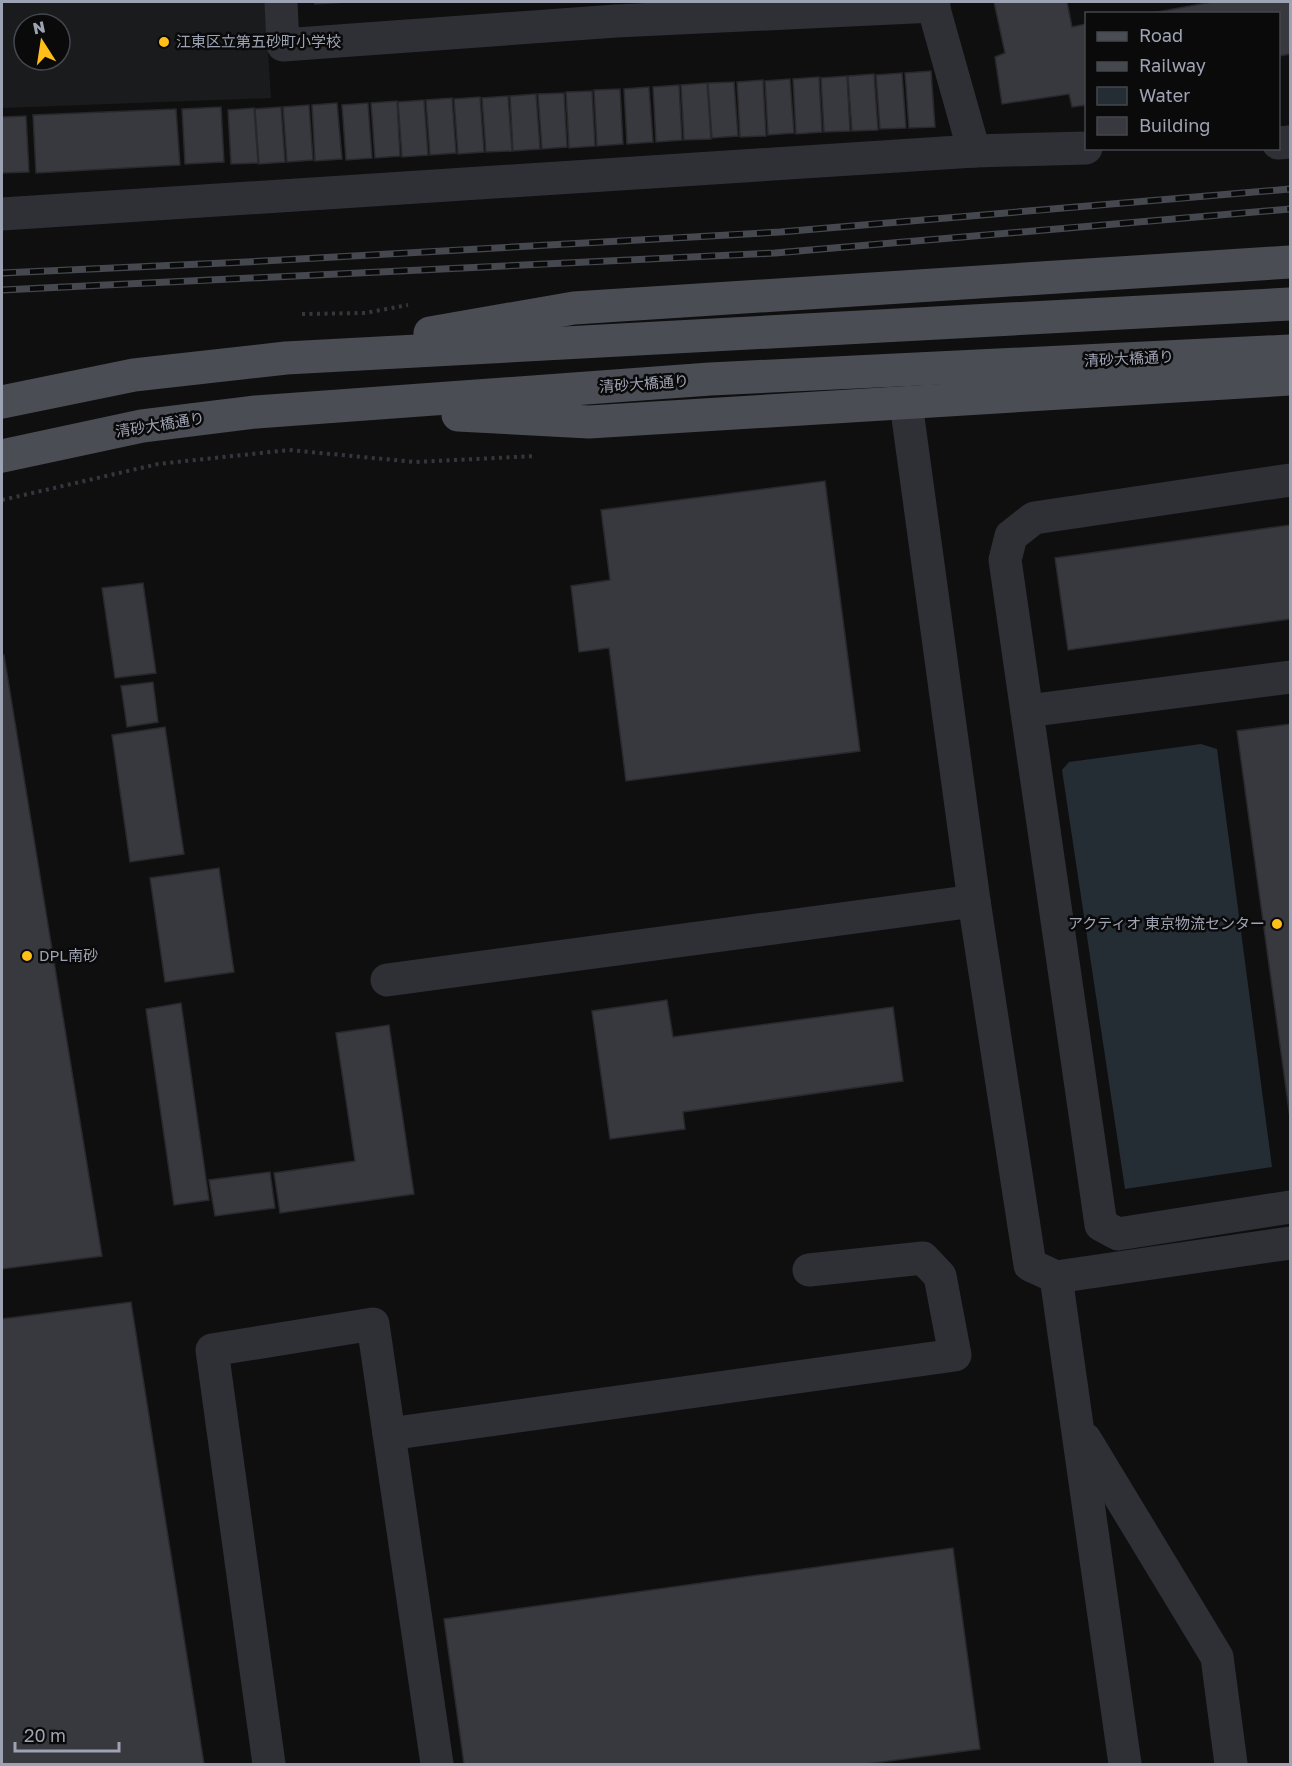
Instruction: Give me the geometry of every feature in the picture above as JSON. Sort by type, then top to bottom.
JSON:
[{"type":"main road","points":[[2,402],[134,375],[286,358],[574,308],[1290,262]]},
{"type":"main road","points":[[286,358],[1290,304]]},
{"type":"main road","name":"清砂大橋通り","points":[[2,456],[142,426],[315,408],[710,379],[1290,351]]},
{"type":"main road","points":[[315,408],[590,422],[1290,379]]},
{"type":"street","points":[[280,2],[283,45],[615,11],[933,4],[974,151]]},
{"type":"street","points":[[2,214],[974,151],[1085,148]]},
{"type":"street","points":[[906,403],[974,901],[1030,1265],[1056,1277],[1290,1243]]},
{"type":"street","points":[[1290,480],[1034,518],[1011,536],[1005,560],[1101,1225],[1118,1234],[1290,1207]]},
{"type":"street","points":[[1027,711],[1290,677]]},
{"type":"street","points":[[387,980],[974,901]]},
{"type":"street","points":[[389,1434],[955,1354],[940,1276],[923,1258],[809,1270]]},
{"type":"street","points":[[1056,1277],[1125,1764]]},
{"type":"street","points":[[269,1764],[212,1350],[373,1324],[437,1764]]},
{"type":"street","points":[[1077,1427],[1217,1657],[1231,1764]]},
{"type":"shaded area","name":"江東区立第五砂町小学校","points":[[2,2],[265,2],[271,98],[2,108]]},
{"type":"water","points":[[1201,744],[1217,749],[1272,1167],[1125,1189],[1062,770],[1069,762]]},
{"type":"building","points":[[315,2],[348,2],[315,4]]},
{"type":"building","points":[[994,2],[1067,2],[1072,27],[1085,24],[1085,105],[1072,107],[1069,94],[1002,104],[995,57],[1005,53]]},
{"type":"building","points":[[1212,2],[1290,2],[1290,54],[1280,56],[1280,12],[1157,12]]},
{"type":"building","points":[[931,71],[935,127],[909,128],[905,73]]},
{"type":"building","points":[[902,73],[906,128],[880,129],[876,75]]},
{"type":"building","points":[[874,74],[878,130],[852,131],[848,76]]},
{"type":"building","points":[[847,76],[850,131],[824,132],[821,78]]},
{"type":"building","points":[[819,77],[822,132],[796,134],[793,79]]},
{"type":"building","points":[[790,79],[794,133],[768,135],[765,81]]},
{"type":"building","points":[[763,80],[766,136],[740,137],[737,82]]},
{"type":"building","points":[[734,82],[738,136],[712,138],[708,83]]},
{"type":"building","points":[[707,83],[711,139],[684,140],[681,85]]},
{"type":"building","points":[[679,85],[682,140],[656,142],[653,87]]},
{"type":"building","points":[[649,87],[653,142],[627,144],[624,89]]},
{"type":"building","points":[[620,89],[623,144],[597,146],[594,90]]},
{"type":"building","points":[[592,91],[595,146],[569,148],[566,92]]},
{"type":"building","points":[[564,93],[567,147],[542,149],[538,94]]},
{"type":"building","points":[[536,94],[540,149],[513,151],[510,96]]},
{"type":"building","points":[[508,96],[512,151],[486,152],[482,98]]},
{"type":"building","points":[[480,97],[484,152],[458,154],[454,99]]},
{"type":"building","points":[[452,98],[456,153],[430,155],[426,100]]},
{"type":"building","points":[[424,100],[428,155],[402,157],[398,102]]},
{"type":"building","points":[[397,101],[400,156],[375,158],[371,103]]},
{"type":"building","points":[[337,103],[342,159],[315,161],[312,105]]},
{"type":"building","points":[[368,103],[372,158],[346,160],[342,105]]},
{"type":"building","points":[[309,105],[313,160],[287,162],[283,107]]},
{"type":"building","points":[[221,107],[224,162],[185,164],[182,109]]},
{"type":"building","points":[[281,107],[285,162],[259,164],[255,109]]},
{"type":"building","points":[[254,108],[258,163],[231,164],[228,110]]},
{"type":"building","points":[[176,109],[180,165],[36,173],[33,115]]},
{"type":"building","points":[[26,116],[29,172],[2,173],[2,117]]},
{"type":"building","points":[[825,481],[860,751],[626,781],[609,648],[579,652],[571,586],[610,580],[601,510]]},
{"type":"building","points":[[1290,525],[1290,619],[1068,650],[1055,558]]},
{"type":"building","points":[[143,583],[156,673],[115,678],[102,588]]},
{"type":"building","name":"DPL南砂","points":[[4,655],[102,1256],[2,1269],[2,656]]},
{"type":"building","points":[[153,682],[158,722],[127,727],[121,686]]},
{"type":"building","name":"アクティオ 東京物流センター","points":[[1290,724],[1290,1118],[1237,731]]},
{"type":"building","points":[[165,727],[184,854],[130,862],[112,735]]},
{"type":"building","points":[[219,868],[234,972],[165,982],[150,878]]},
{"type":"building","points":[[667,1000],[673,1037],[893,1007],[903,1081],[683,1112],[685,1129],[610,1139],[592,1011]]},
{"type":"building","points":[[181,1003],[209,1200],[174,1205],[146,1009]]},
{"type":"building","points":[[389,1025],[414,1194],[280,1213],[274,1173],[355,1161],[336,1033]]},
{"type":"building","points":[[270,1172],[275,1208],[215,1216],[209,1180]]},
{"type":"building","points":[[131,1302],[204,1764],[2,1764],[2,1319]]},
{"type":"building","points":[[953,1548],[980,1749],[866,1764],[464,1764],[444,1619]]},
{"type":"railway","points":[[2,273],[246,262],[780,232],[1290,189]]},
{"type":"railway","points":[[2,290],[775,253],[1290,209]]},
{"type":"place","name":"江東区立第五砂町小学校","points":[[164,42]]},
{"type":"place","name":"アクティオ 東京物流センター","points":[[1277,924]]},
{"type":"place","name":"DPL南砂","points":[[27,956]]}]
